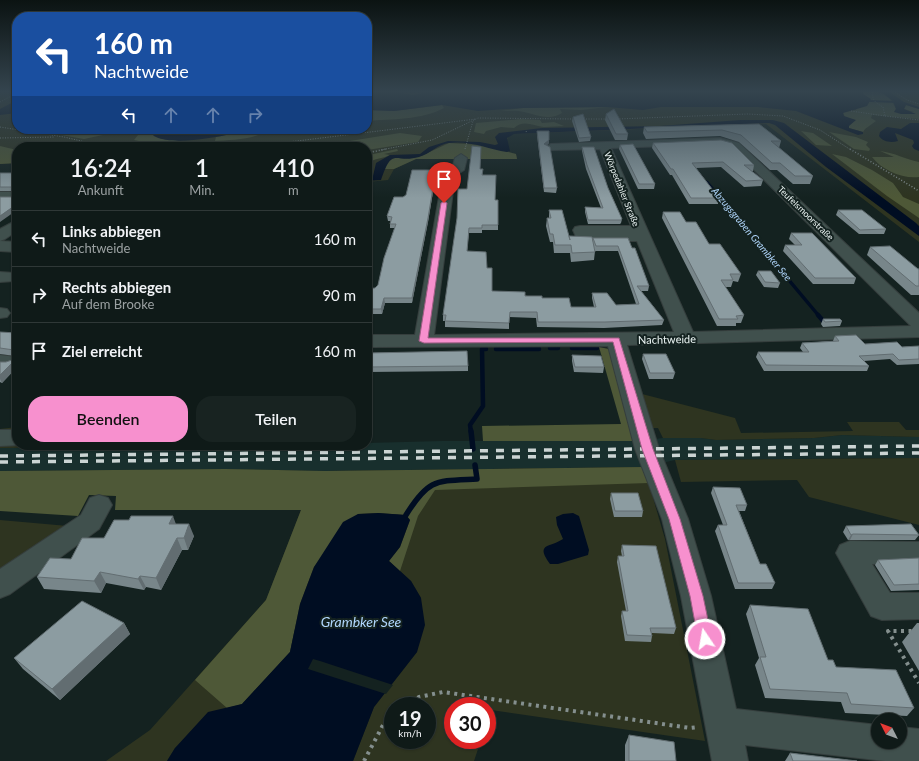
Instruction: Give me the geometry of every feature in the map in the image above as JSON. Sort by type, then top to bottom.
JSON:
[{"type":"street","name":"Teufelsmoorstraße","points":[[677,142],[720,141],[735,145],[919,323]]},
{"type":"street","name":"Wörpedahler Straße","points":[[677,142],[606,145],[605,147],[686,338]]},
{"type":"street","points":[[551,147],[606,145]]},
{"type":"street","points":[[424,341],[449,174],[458,170],[461,158]]},
{"type":"street","points":[[0,196],[12,196]]},
{"type":"street","points":[[0,236],[12,228]]},
{"type":"street","points":[[0,246],[12,246]]},
{"type":"street","name":"Nachtweide","points":[[372,341],[616,340],[919,331]]},
{"type":"street","points":[[616,340],[647,449],[675,519],[696,596],[724,725],[730,761]]},
{"type":"street","points":[[0,438],[12,438]]},
{"type":"street","points":[[0,585],[90,522],[99,505]]},
{"type":"street","points":[[916,552],[850,553],[882,607],[919,606]]},
{"type":"street","points":[[724,725],[919,747]]},
{"type":"path","points":[[0,127],[12,129]]},
{"type":"path","points":[[372,131],[411,127]]},
{"type":"path","points":[[372,152],[432,140],[461,127]]},
{"type":"path","points":[[468,145],[472,127]]},
{"type":"path","points":[[813,127],[919,191]]},
{"type":"path","points":[[45,134],[86,142]]},
{"type":"path","points":[[283,142],[352,134]]},
{"type":"path","points":[[0,138],[64,137]]},
{"type":"path","points":[[919,631],[888,631],[919,683]]},
{"type":"path","points":[[419,697],[443,692],[690,728],[724,725]]},
{"type":"path","points":[[364,761],[384,724]]},
{"type":"shaded area","points":[[842,435],[919,437],[919,458],[675,460],[644,467],[325,471],[225,469],[0,471],[0,448],[12,448],[12,450],[372,450],[372,443],[442,441],[639,441],[663,438],[701,438],[716,440],[814,438]]},
{"type":"green space","points":[[0,127],[12,127],[12,134],[372,134],[372,127],[703,127],[514,134],[509,135],[506,142],[509,152],[516,154],[517,159],[416,159],[394,169],[388,180],[372,182],[372,142],[12,142],[12,163],[0,164]]},
{"type":"green space","points":[[475,127],[515,127],[514,128],[501,127],[486,131],[484,134],[474,132]]},
{"type":"green space","points":[[769,127],[919,127],[919,242]]},
{"type":"green space","points":[[848,127],[868,127],[863,132]]},
{"type":"green space","points":[[801,131],[813,133],[832,146],[816,145]]},
{"type":"green space","points":[[829,132],[856,137],[868,142],[866,145],[870,149],[869,151],[854,149]]},
{"type":"green space","points":[[400,133],[422,136],[418,142],[372,149],[372,142],[343,142]]},
{"type":"green space","points":[[55,134],[103,135],[84,139]]},
{"type":"green space","points":[[151,134],[166,140],[184,139],[171,142],[144,142],[134,140],[138,135]]},
{"type":"green space","points":[[231,134],[260,134],[235,140],[215,141],[216,137]]},
{"type":"green space","points":[[449,143],[482,145],[516,154],[517,159],[416,159],[394,169],[384,169],[386,163],[394,158],[421,156]]},
{"type":"green space","points":[[0,146],[12,149],[12,163],[0,164]]},
{"type":"green space","points":[[397,149],[398,151],[384,154],[390,155],[372,161],[372,154]]},
{"type":"green space","points":[[880,151],[919,162],[919,177],[906,177],[899,175],[881,166],[872,157],[894,157]]},
{"type":"green space","points":[[832,154],[846,157],[872,170],[893,183],[903,197],[919,204],[919,218],[887,196]]},
{"type":"green space","points":[[599,347],[609,349],[639,441],[483,441],[482,426],[621,424]]},
{"type":"green space","points":[[642,394],[735,418],[741,433],[853,431],[847,422],[899,422],[906,430],[919,430],[919,437],[842,435],[814,438],[716,440],[701,438],[663,438],[658,428],[653,428]]},
{"type":"green space","points":[[12,428],[12,448],[0,448],[0,429]]},
{"type":"green space","points":[[919,458],[919,525],[809,497],[797,480],[681,482],[675,460]]},
{"type":"green space","points":[[644,467],[665,539],[705,741],[496,711],[496,697],[444,697],[444,749],[478,749],[474,761],[353,761],[374,707],[417,652],[421,598],[411,581],[389,561],[405,515],[378,513],[242,704],[175,748],[167,761],[106,761],[150,730],[266,600],[301,510],[325,471]]},
{"type":"green space","points":[[644,467],[649,483],[435,490],[418,516],[400,571],[389,561],[400,547],[410,520],[406,515],[378,513],[358,514],[314,567],[300,604],[290,652],[242,704],[227,708],[195,680],[266,600],[301,510],[115,510],[116,496],[89,495],[78,516],[0,511],[0,471],[225,469],[325,471]]},
{"type":"green space","points":[[0,520],[68,526],[0,572]]},
{"type":"water","points":[[688,127],[514,134],[507,138],[510,151],[507,152],[471,144],[456,142],[449,143],[441,145],[419,157],[411,159],[392,159],[388,163],[381,180],[372,181],[376,163],[390,155],[420,154],[429,147],[448,141],[480,142],[495,145],[498,144],[495,137],[499,133],[542,128]]},
{"type":"water","points":[[777,127],[789,127],[916,223],[919,226],[919,236],[826,167]]},
{"type":"water","points":[[836,127],[849,127],[849,128],[863,132],[863,134],[858,135]]},
{"type":"water","points":[[887,127],[901,129],[905,127],[919,127],[919,151],[914,149],[912,146],[914,143],[913,140],[895,133],[898,141],[887,142],[879,136],[880,132]]},
{"type":"water","points":[[152,134],[231,134],[182,141],[163,139]]},
{"type":"water","name":"Grambker See","points":[[378,513],[406,515],[410,520],[400,547],[389,561],[411,581],[421,598],[425,625],[417,652],[374,707],[353,761],[167,761],[175,748],[208,712],[242,704],[290,652],[300,604],[314,567],[343,522],[358,514]]},
{"type":"water","points":[[573,513],[579,516],[589,550],[588,555],[558,564],[550,564],[544,549],[563,539],[557,525],[556,517],[563,514]]},
{"type":"pier","points":[[313,659],[393,685],[386,694],[308,669]]},
{"type":"building","points":[[576,127],[587,127],[591,137],[579,138]]},
{"type":"building","points":[[612,127],[624,127],[628,134],[616,134]]},
{"type":"building","points":[[644,127],[762,127],[781,141],[771,141],[813,176],[795,176],[780,163],[772,163],[741,135],[722,130],[647,132]]},
{"type":"building","points":[[537,131],[549,131],[549,140],[544,144],[550,147],[557,188],[544,188]]},
{"type":"building","points":[[721,140],[732,143],[754,165],[744,165],[763,180],[746,181],[723,162],[692,163],[719,198],[691,198],[673,169],[671,169],[653,143]]},
{"type":"building","points":[[633,144],[655,184],[639,184],[620,145]]},
{"type":"building","points":[[472,146],[481,147],[480,169],[483,169],[482,175],[496,175],[495,200],[498,200],[498,225],[482,225],[482,228],[469,228],[467,251],[486,252],[487,268],[492,268],[492,291],[525,292],[525,296],[542,296],[542,298],[569,298],[571,307],[596,307],[592,293],[607,293],[616,305],[639,304],[618,246],[596,246],[593,238],[628,238],[632,248],[635,248],[649,286],[637,286],[664,320],[538,322],[537,312],[510,312],[509,323],[445,321],[446,315],[443,315],[457,218],[458,189],[467,189]]},
{"type":"building","points":[[582,147],[594,147],[608,188],[622,219],[621,220],[588,220],[585,207],[603,208]]},
{"type":"building","points":[[412,170],[436,170],[412,298],[384,298],[381,309],[372,309],[372,288],[378,285],[384,258],[396,224],[390,224],[392,217],[387,216],[394,197],[403,197],[406,195]]},
{"type":"building","points":[[0,173],[12,173],[12,187],[0,187]]},
{"type":"building","points":[[0,197],[12,197],[12,208],[0,216]]},
{"type":"building","points":[[549,210],[562,210],[570,240],[569,236],[592,237],[595,252],[572,253],[571,245],[555,245],[553,234],[550,234],[547,218],[551,218]]},
{"type":"building","points":[[838,210],[862,210],[886,229],[860,230]]},
{"type":"building","points":[[663,212],[680,212],[686,222],[696,222],[709,244],[720,244],[741,274],[730,274],[733,280],[721,280],[744,315],[736,316],[738,319],[719,319]]},
{"type":"building","points":[[791,233],[812,233],[856,278],[815,278],[785,245],[802,245]]},
{"type":"building","points":[[890,246],[919,269],[919,286],[916,286],[870,247]]},
{"type":"building","points":[[758,271],[771,271],[780,283],[765,282]]},
{"type":"building","points":[[823,319],[840,319],[842,321],[825,322]]},
{"type":"building","points":[[0,332],[12,333],[12,350],[0,348]]},
{"type":"building","points":[[856,335],[865,344],[897,342],[902,347],[919,346],[919,359],[899,360],[893,354],[859,356],[869,366],[766,365],[758,352],[809,352],[802,343],[839,341],[835,336]]},
{"type":"building","points":[[467,351],[468,366],[372,367],[372,353]]},
{"type":"building","points":[[643,354],[666,354],[675,373],[650,373]]},
{"type":"building","points":[[572,355],[601,356],[604,367],[575,367]]},
{"type":"building","points":[[12,360],[12,363],[0,375],[0,362]]},
{"type":"building","points":[[713,487],[740,488],[747,505],[736,505],[760,564],[766,564],[775,583],[738,583],[718,525],[727,525]]},
{"type":"building","points":[[611,493],[638,493],[643,511],[615,511]]},
{"type":"building","points":[[131,516],[173,516],[169,524],[189,524],[184,538],[177,538],[156,578],[140,576],[138,579],[100,572],[94,581],[37,577],[50,558],[71,559],[82,538],[104,538],[114,520],[129,520]]},
{"type":"building","points":[[911,524],[919,535],[851,535],[846,526]]},
{"type":"building","points":[[622,545],[656,546],[676,628],[650,628],[652,636],[627,635],[622,611],[628,611],[618,556],[624,556]]},
{"type":"building","points":[[919,558],[919,584],[894,585],[878,560]]},
{"type":"building","points":[[82,601],[124,623],[52,689],[14,658]]},
{"type":"building","points":[[750,605],[808,609],[828,660],[833,660],[836,667],[896,670],[914,708],[851,704],[847,693],[770,689],[760,657],[766,657]]},
{"type":"building","points":[[629,735],[674,742],[676,761],[629,761]]},
{"type":"building","points":[[790,753],[857,761],[793,761]]},
{"type":"waterway","name":"Abzugsgraben Grambker See","points":[[707,182],[742,224]]},
{"type":"waterway","name":"Abzugsgraben Grambker See","points":[[741,223],[819,316]]},
{"type":"waterway","name":"Abzugsgraben Grambker See","points":[[818,315],[825,323]]},
{"type":"waterway","name":"Abzugsgraben Grambker See","points":[[550,348],[558,348]]},
{"type":"waterway","name":"Abzugsgraben Grambker See","points":[[572,348],[597,348]]},
{"type":"waterway","name":"Abzugsgraben Grambker See","points":[[471,432],[470,425],[483,406],[482,349],[486,349]]},
{"type":"waterway","name":"Abzugsgraben Grambker See","points":[[496,349],[539,349]]},
{"type":"waterway","name":"Abzugsgraben Grambker See","points":[[471,431],[473,449]]},
{"type":"waterway","name":"Abzugsgraben Grambker See","points":[[406,515],[421,494],[435,484],[452,480],[477,479],[475,465]]},
{"type":"railway","points":[[0,456],[919,446]]},
{"type":"railway","points":[[0,462],[919,453]]},
{"type":"route","points":[[444,203],[424,341],[616,340],[647,449],[675,519],[696,596],[705,639]]}]
